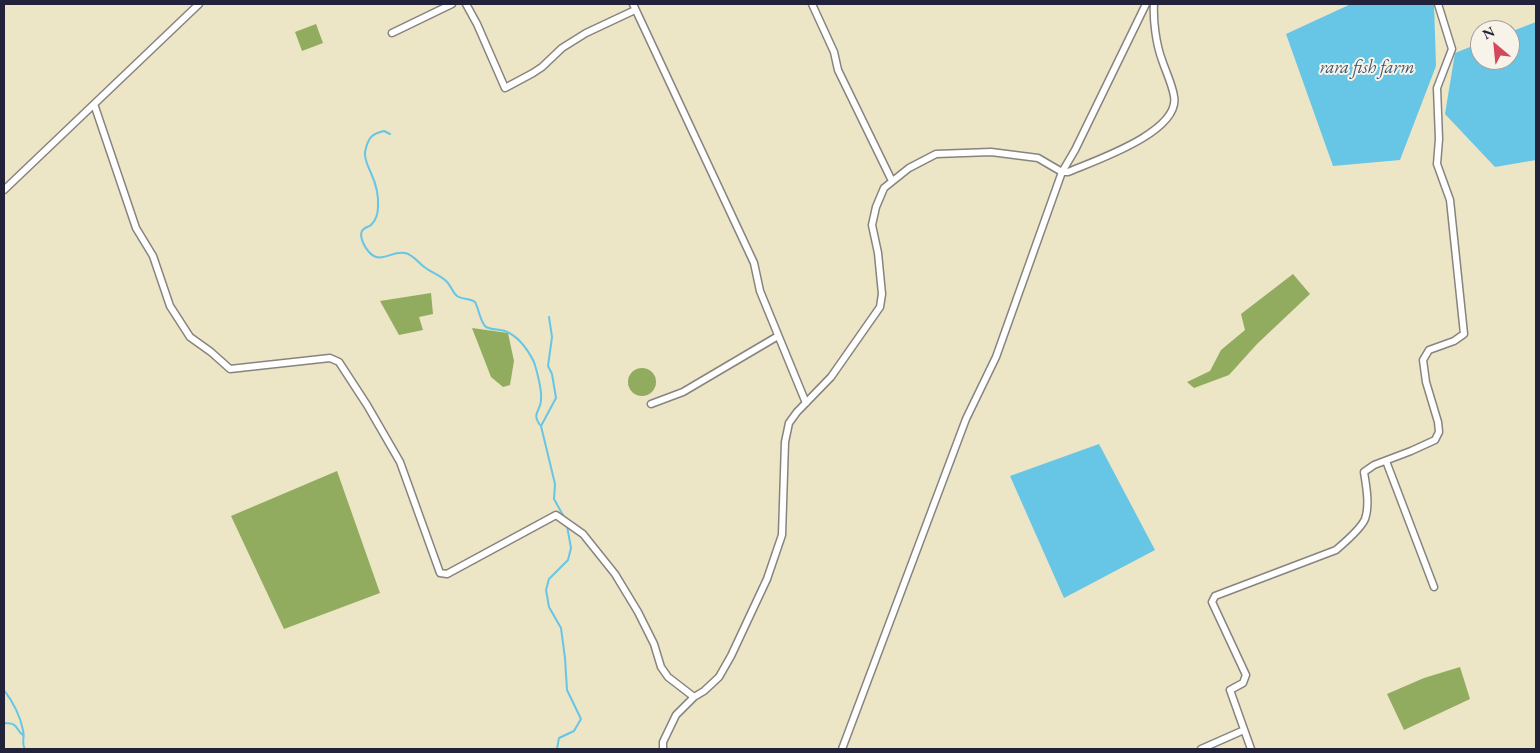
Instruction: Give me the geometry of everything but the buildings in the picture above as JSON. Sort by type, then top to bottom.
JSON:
[{"type":"street","points":[[4,190],[199,4]]},
{"type":"street","points":[[466,4],[477,24],[505,88],[533,73],[562,48],[634,7],[754,263],[760,291],[806,403]]},
{"type":"street","points":[[812,4],[834,52],[838,70],[892,182]]},
{"type":"street","points":[[842,749],[966,419],[996,357],[1062,172],[1075,150],[1146,4]]},
{"type":"street","points":[[663,749],[663,742],[676,715],[694,696],[704,691],[719,676],[731,656],[768,579],[782,535],[782,484],[789,423],[830,377],[880,307],[882,286],[872,225],[876,207],[884,188],[909,168],[936,154],[991,152],[1038,158],[1062,172],[1068,172],[1131,146],[1168,119],[1174,108],[1175,98],[1161,58],[1154,4]]},
{"type":"street","points":[[1252,749],[1230,690],[1243,682],[1246,675],[1212,602],[1214,596],[1336,550],[1352,536],[1365,519],[1368,499],[1364,472],[1386,460],[1435,440],[1439,432],[1438,422],[1426,382],[1423,360],[1429,350],[1454,341],[1464,334],[1450,200],[1437,164],[1439,139],[1437,88],[1452,49],[1438,4]]},
{"type":"street","points":[[392,33],[448,5]]},
{"type":"street","points":[[94,104],[136,228],[153,256],[170,306],[190,336],[230,369],[330,358],[339,362],[367,405],[400,462],[440,573],[447,574],[556,515],[562,518],[583,534],[615,574],[638,612],[654,644],[661,668],[668,677],[694,696]]},
{"type":"street","points":[[651,404],[683,392],[778,336]]},
{"type":"street","points":[[1386,460],[1434,587]]},
{"type":"street","points":[[1201,749],[1244,730]]},
{"type":"green space","points":[[316,24],[323,43],[302,51],[295,32]]},
{"type":"green space","points":[[1293,274],[1310,294],[1257,344],[1229,375],[1194,388],[1187,382],[1210,371],[1221,350],[1245,330],[1241,314]]},
{"type":"green space","points":[[431,293],[433,314],[419,317],[423,330],[399,335],[380,301]]},
{"type":"green space","points":[[472,328],[508,333],[514,361],[510,385],[503,387],[491,377]]},
{"type":"green space","points":[[642,368],[652,372],[656,382],[652,392],[642,396],[632,392],[628,382],[632,372]]},
{"type":"green space","points":[[337,471],[380,593],[284,629],[231,516]]},
{"type":"green space","points":[[1460,667],[1470,699],[1404,730],[1387,694],[1424,678]]},
{"type":"water","name":"rara fish farm","points":[[1351,4],[1434,4],[1436,66],[1400,160],[1333,166],[1286,34]]},
{"type":"water","name":"rara fish farm","points":[[1536,22],[1536,160],[1495,167],[1445,114],[1455,53],[1470,47],[1470,70],[1520,70],[1520,28]]},
{"type":"water","points":[[1099,444],[1155,550],[1064,598],[1010,476]]},
{"type":"waterway","points":[[390,134],[384,131],[373,135],[367,143],[365,152],[366,163],[376,185],[378,203],[374,221],[361,233],[364,245],[373,256],[377,257],[395,253],[410,255],[446,281],[457,296],[475,302],[482,322],[486,327],[510,333],[526,348],[534,362],[541,391],[541,404],[536,415],[540,425]]},
{"type":"waterway","points":[[549,317],[552,337],[548,366],[552,374],[556,398],[541,426],[555,484],[554,499],[564,517]]},
{"type":"waterway","points":[[557,749],[559,738],[574,731],[581,719],[567,690],[561,628],[549,607],[546,590],[549,579],[568,560],[571,548],[567,526]]},
{"type":"waterway","points":[[4,690],[20,719],[25,749]]},
{"type":"waterway","points":[[4,723],[15,725],[24,736]]}]
